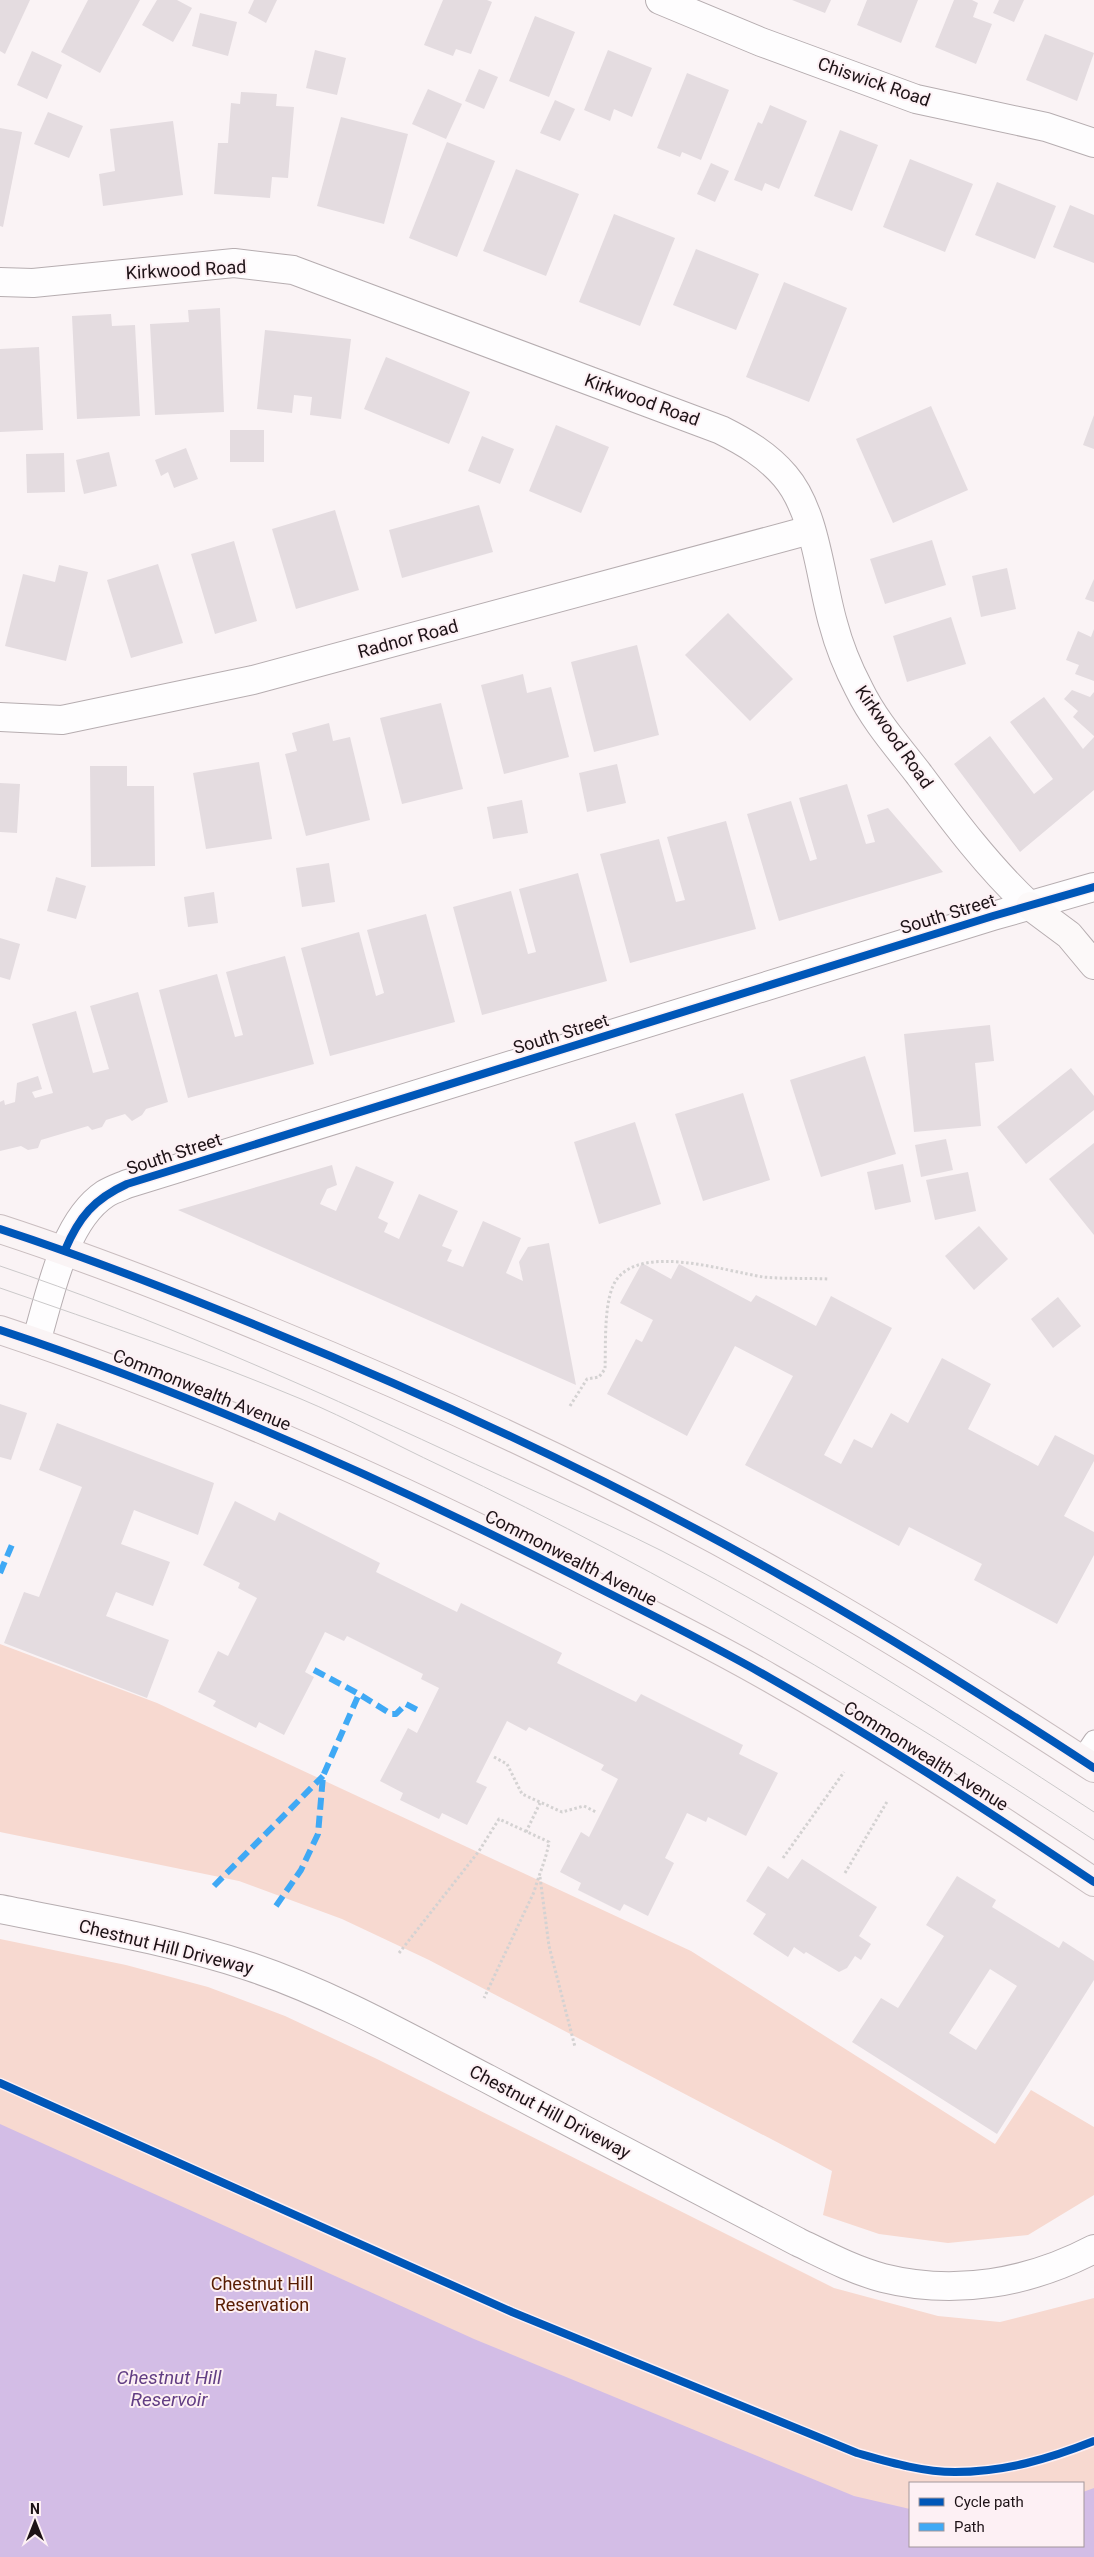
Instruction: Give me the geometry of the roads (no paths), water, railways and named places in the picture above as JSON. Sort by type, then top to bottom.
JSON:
[{"type":"main road","points":[[1030,906],[1070,934],[1094,965]]},
{"type":"main road","points":[[0,1228],[170,1289],[403,1387],[661,1511],[785,1578],[1090,1756]]},
{"type":"main road","name":"Commonwealth Avenue","points":[[0,1330],[128,1375],[286,1440],[508,1542],[768,1677],[888,1747],[1094,1882]]},
{"type":"street","name":"Chiswick Road","points":[[660,0],[761,42],[916,98],[1046,127],[1094,143]]},
{"type":"street","name":"Kirkwood Road","points":[[0,282],[33,283],[234,263],[293,270],[721,430],[745,442],[766,457],[786,477],[799,500],[810,530],[833,622],[846,660],[860,691],[878,721],[969,842],[1001,879],[1030,906]]},
{"type":"street","name":"Radnor Road","points":[[0,717],[62,720],[253,680],[810,530]]},
{"type":"street","name":"South Street","points":[[36,1342],[65,1250],[73,1231],[84,1214],[105,1194],[126,1184],[1094,887]]},
{"type":"street","name":"Chestnut Hill Driveway","points":[[0,1909],[138,1937],[197,1952],[251,1967],[307,1989],[412,2040],[798,2242],[840,2262],[882,2278],[919,2284],[991,2284],[1030,2276],[1070,2262],[1094,2249]]},
{"type":"water","name":"Chestnut Hill Reservoir","points":[[0,2124],[474,2339],[854,2496],[909,2509],[909,2547],[1084,2547],[1084,2492],[1094,2488],[1094,2557],[0,2557]]},
{"type":"tram line","points":[[0,1266],[114,1307],[283,1377],[583,1513],[662,1551],[773,1611],[827,1643],[935,1709],[1094,1812]]},
{"type":"tram line","points":[[0,1288],[189,1355],[301,1399],[526,1507],[609,1550],[774,1641],[935,1738],[1094,1840]]},
{"type":"park label","name":"Chestnut Hill Reservation","points":[[262,2294]]}]
